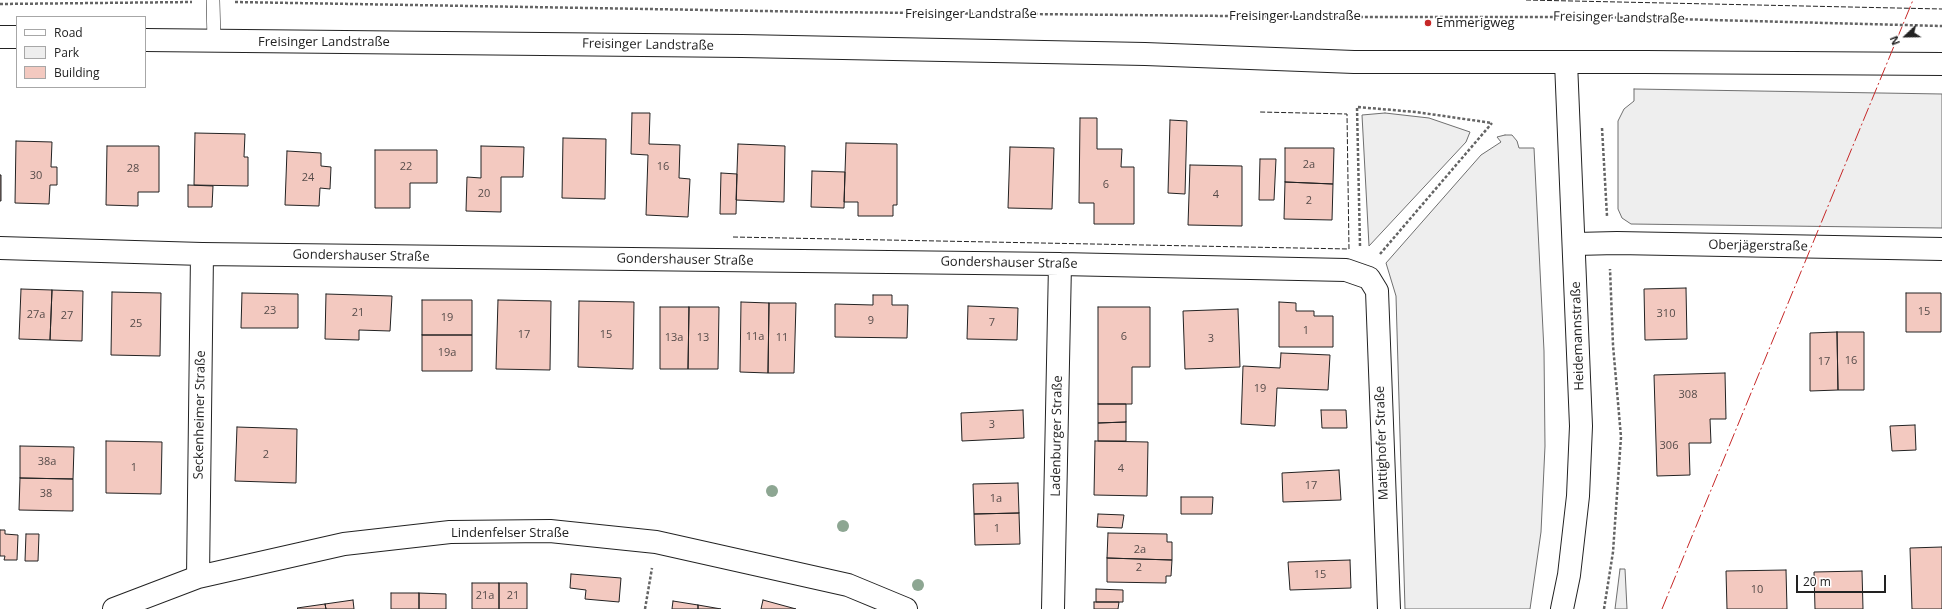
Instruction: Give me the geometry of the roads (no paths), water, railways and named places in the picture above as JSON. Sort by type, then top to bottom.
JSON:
[{"type":"street","points":[[0,37],[16,37]]},
{"type":"street","name":"Freisinger Landstraße","points":[[146,40],[840,48],[1145,54],[1354,62],[1942,64]]},
{"type":"street","name":"Heidemannstraße","points":[[1562,609],[1569,574],[1578,496],[1581,426],[1575,244],[1566,62]]},
{"type":"street","name":"Oberjägerstraße","points":[[1575,244],[1609,243],[1942,249]]},
{"type":"street","name":"Gondershauser Straße","points":[[0,248],[202,254],[1060,264],[1346,270],[1369,278]]},
{"type":"street","name":"Seckenheimer Straße","points":[[198,577],[202,254]]},
{"type":"street","name":"Ladenburger Straße","points":[[1054,609],[1060,264]]},
{"type":"street","name":"Mattighofer Straße","points":[[1369,278],[1377,292],[1389,609]]},
{"type":"street","name":"Lindenfelser Straße","points":[[114,609],[198,577],[344,544],[450,532],[550,530],[656,542],[848,585],[906,609]]},
{"type":"lane","points":[[213,1],[214,42]]},
{"type":"place","name":"Emmerigweg","points":[[1428,23]]}]
